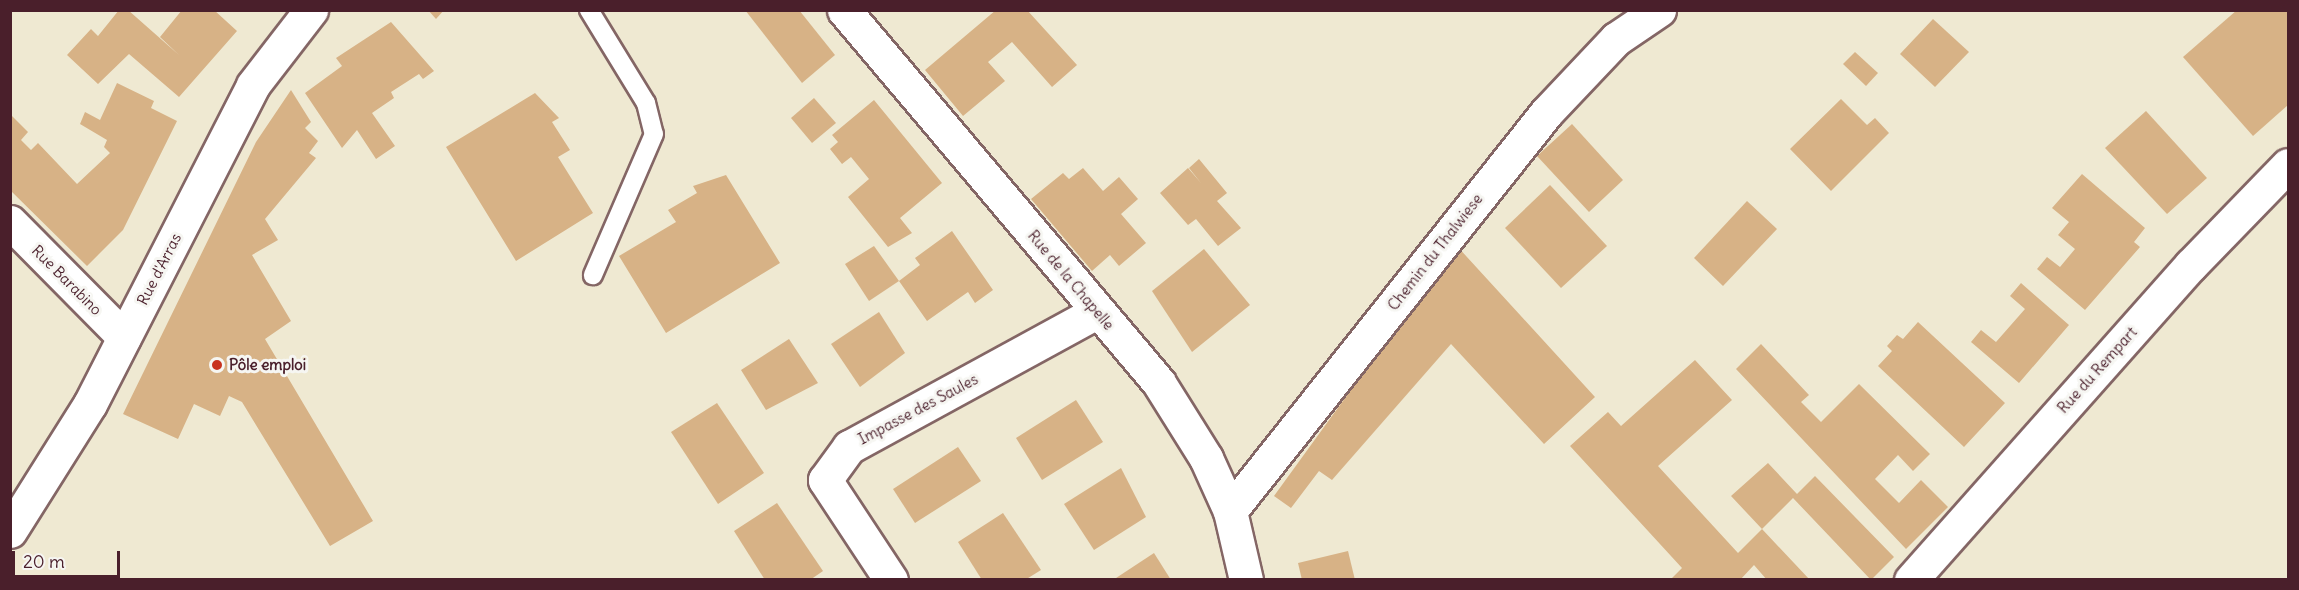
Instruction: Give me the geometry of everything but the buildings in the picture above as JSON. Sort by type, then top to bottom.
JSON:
[{"type":"street","name":"Rue d'Arras","points":[[10,531],[90,404],[253,85],[311,10]]},
{"type":"street","name":"Rue de la Chapelle","points":[[844,10],[1159,383],[1206,458],[1230,511],[1246,579]]},
{"type":"street","name":"Chemin du Thalwiese","points":[[1230,511],[1545,113],[1616,39],[1659,10]]},
{"type":"street","name":"Rue du Rempart","points":[[1911,579],[2191,265],[2289,165]]},
{"type":"street","name":"Rue Barabino","points":[[10,222],[124,337]]},
{"type":"street","name":"Impasse des Saules","points":[[891,579],[825,480],[849,447],[1097,312]]},
{"type":"lane","points":[[589,10],[646,103],[654,134],[593,275]]},
{"type":"place","name":"Pôle emploi","points":[[217,365]]}]
